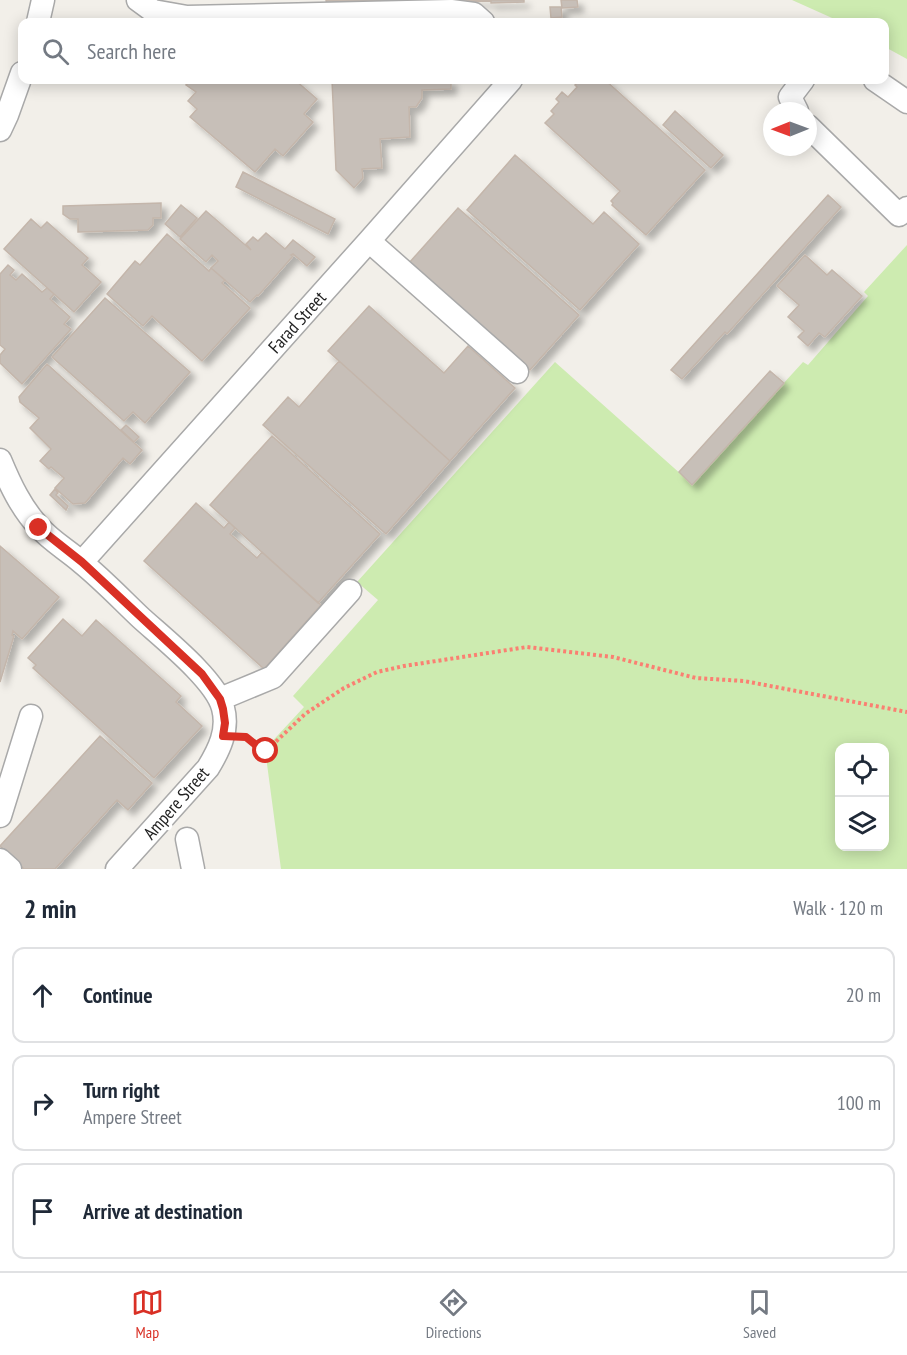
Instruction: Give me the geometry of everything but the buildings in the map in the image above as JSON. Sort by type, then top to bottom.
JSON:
[{"type":"street","points":[[39,18],[43,0]]},
{"type":"street","points":[[138,0],[153,11],[187,17],[451,11],[474,14],[478,18]]},
{"type":"street","points":[[0,130],[18,84]]},
{"type":"street","name":"Farad Street","points":[[82,562],[507,84]]},
{"type":"street","points":[[792,102],[790,97],[800,84]]},
{"type":"street","points":[[881,84],[907,102]]},
{"type":"street","points":[[817,135],[899,215],[907,208]]},
{"type":"street","points":[[369,241],[517,372]]},
{"type":"street","name":"Ampere Street","points":[[0,460],[9,482],[39,528],[82,562],[202,674],[220,699],[223,709],[225,723],[223,736],[217,754],[208,768],[137,860],[117,869]]},
{"type":"street","points":[[220,699],[273,676],[350,591]]},
{"type":"street","points":[[0,816],[31,716]]},
{"type":"street","points":[[187,839],[193,869]]},
{"type":"street","points":[[0,860],[10,869]]},
{"type":"path","points":[[223,736],[246,737],[266,751],[305,714],[344,688],[377,672],[527,647],[613,657],[696,678],[744,681],[907,712]]},
{"type":"green space","points":[[792,0],[907,0],[907,59],[889,49],[889,18],[832,18]]},
{"type":"green space","points":[[907,245],[907,869],[281,869],[265,749],[304,707],[293,696],[378,600],[357,582],[555,362],[692,484],[803,362],[808,365],[868,296],[864,292]]},
{"type":"route","points":[[39,528],[82,562],[202,674],[220,699],[225,723],[223,736],[246,737],[266,751]]}]
